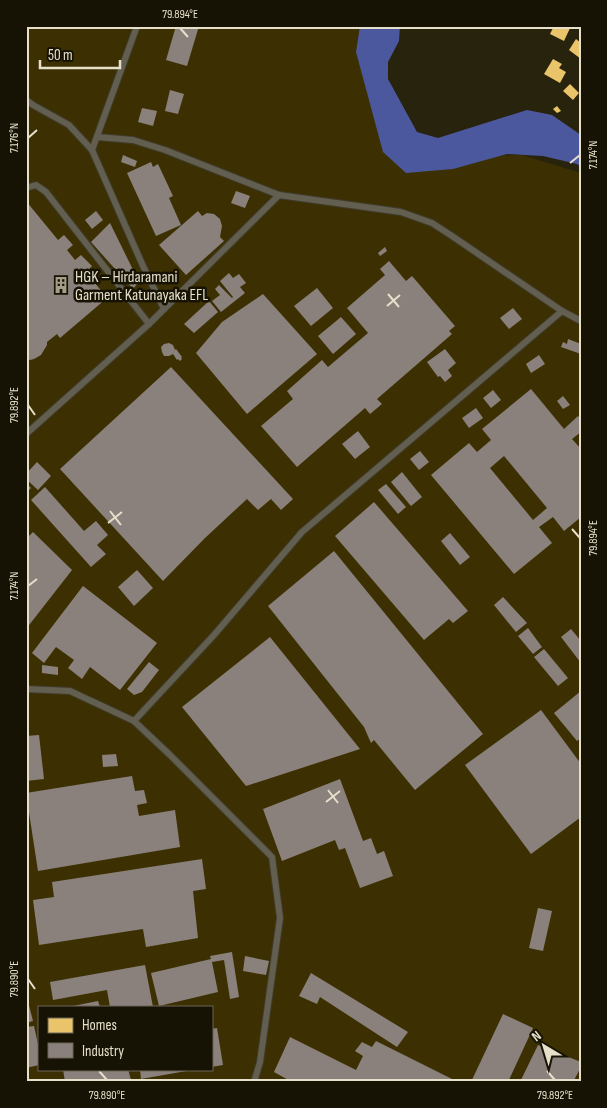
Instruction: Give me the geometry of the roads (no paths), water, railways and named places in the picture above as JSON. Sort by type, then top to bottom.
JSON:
[{"type":"lane","points":[[92,150],[137,26]]},
{"type":"lane","points":[[26,100],[69,125],[92,150],[164,309]]},
{"type":"lane","points":[[97,137],[133,140],[165,150],[280,195],[401,212],[432,223],[562,311],[581,321]]},
{"type":"lane","points":[[26,188],[36,185],[46,192],[149,324]]},
{"type":"lane","points":[[26,434],[149,324],[280,195]]},
{"type":"lane","points":[[134,721],[214,635],[302,532],[562,311]]},
{"type":"lane","points":[[26,689],[70,691],[134,721],[272,857],[280,918],[260,1062],[254,1082]]},
{"type":"water","points":[[360,26],[400,26],[399,41],[388,62],[388,79],[417,132],[438,138],[527,110],[552,115],[581,135],[581,167],[577,164],[543,156],[507,154],[453,169],[406,173],[383,152],[356,52]]},
{"type":"place","name":"HGK – Hirdaramani Garment Katunayaka EFL","points":[[61,285]]}]
